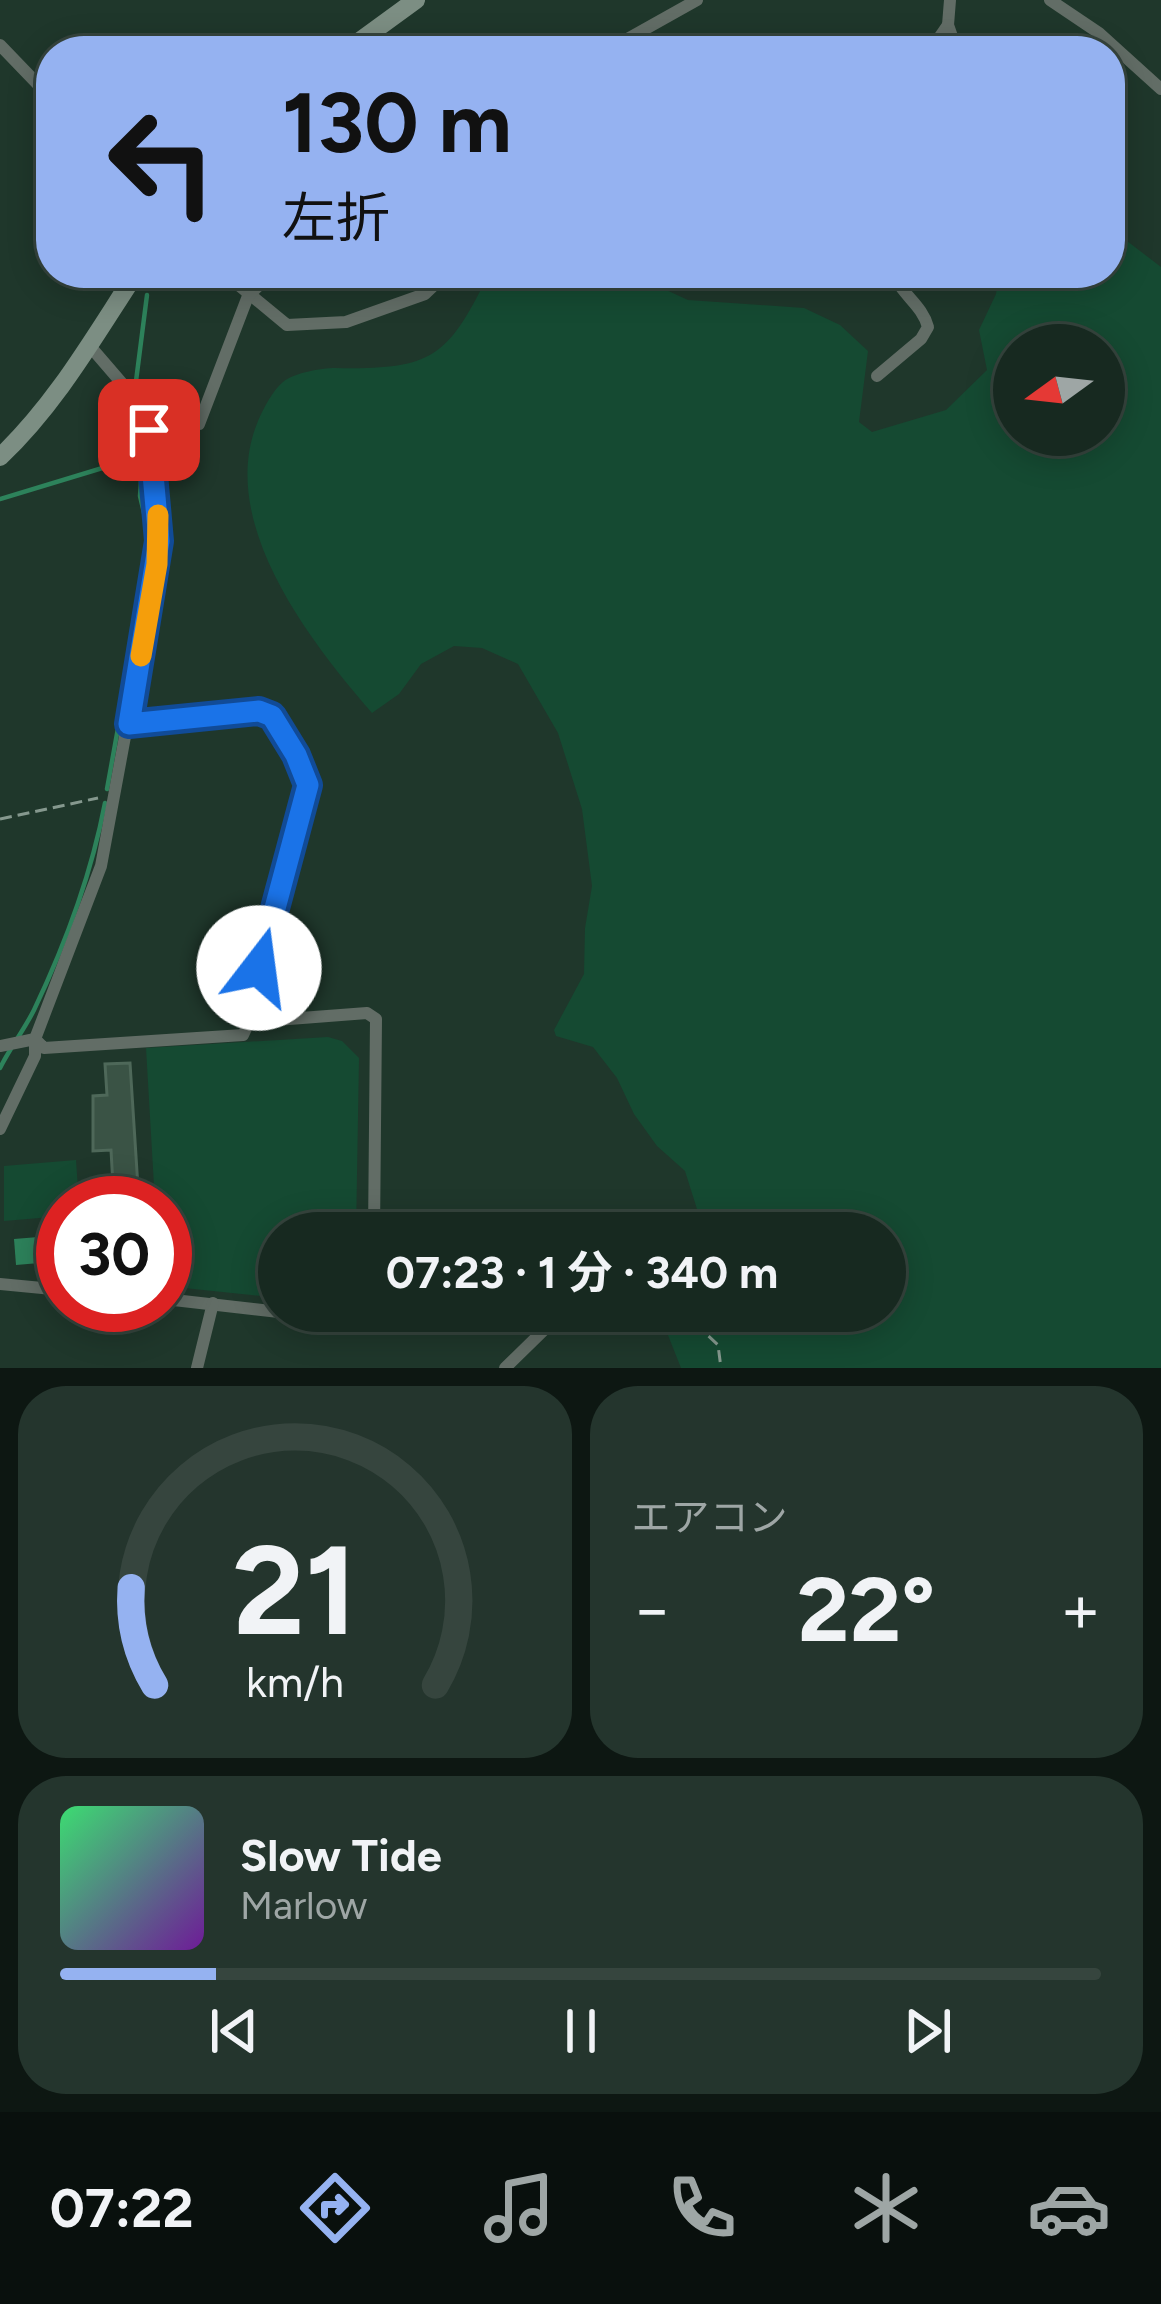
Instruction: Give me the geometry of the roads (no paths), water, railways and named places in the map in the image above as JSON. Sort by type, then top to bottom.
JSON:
[{"type":"street","points":[[367,36],[416,0]]},
{"type":"street","points":[[633,36],[697,0]]},
{"type":"street","points":[[950,0],[952,36]]},
{"type":"street","points":[[1050,0],[1101,36]]},
{"type":"street","points":[[940,36],[948,25]]},
{"type":"street","points":[[0,45],[36,82]]},
{"type":"street","points":[[1125,57],[1161,89]]},
{"type":"street","points":[[0,457],[29,428],[126,288]]},
{"type":"street","points":[[240,288],[256,296],[287,325],[346,322],[431,288]]},
{"type":"street","points":[[149,430],[199,424],[248,296],[256,288]]},
{"type":"street","points":[[878,376],[921,339],[928,327],[925,314],[900,288]]},
{"type":"street","points":[[0,1129],[35,1056],[35,1040],[101,866],[159,541],[145,410],[89,345]]},
{"type":"street","points":[[0,1046],[35,1040],[44,1048],[243,1035],[250,1022],[247,1013],[308,785],[296,755],[272,716],[259,711],[129,724]]},
{"type":"street","points":[[250,1022],[367,1013],[376,1019],[374,1212]]},
{"type":"street","points":[[0,1285],[36,1288]]},
{"type":"street","points":[[192,1301],[258,1309]]},
{"type":"street","points":[[197,1368],[213,1303]]},
{"type":"street","points":[[505,1368],[542,1332]]},
{"type":"waterway","points":[[135,389],[147,295]]},
{"type":"waterway","points":[[107,789],[149,534],[140,496],[143,450],[136,408]]},
{"type":"waterway","points":[[0,499],[142,456]]},
{"type":"waterway","points":[[0,1068],[34,1010],[67,934],[105,803]]}]
